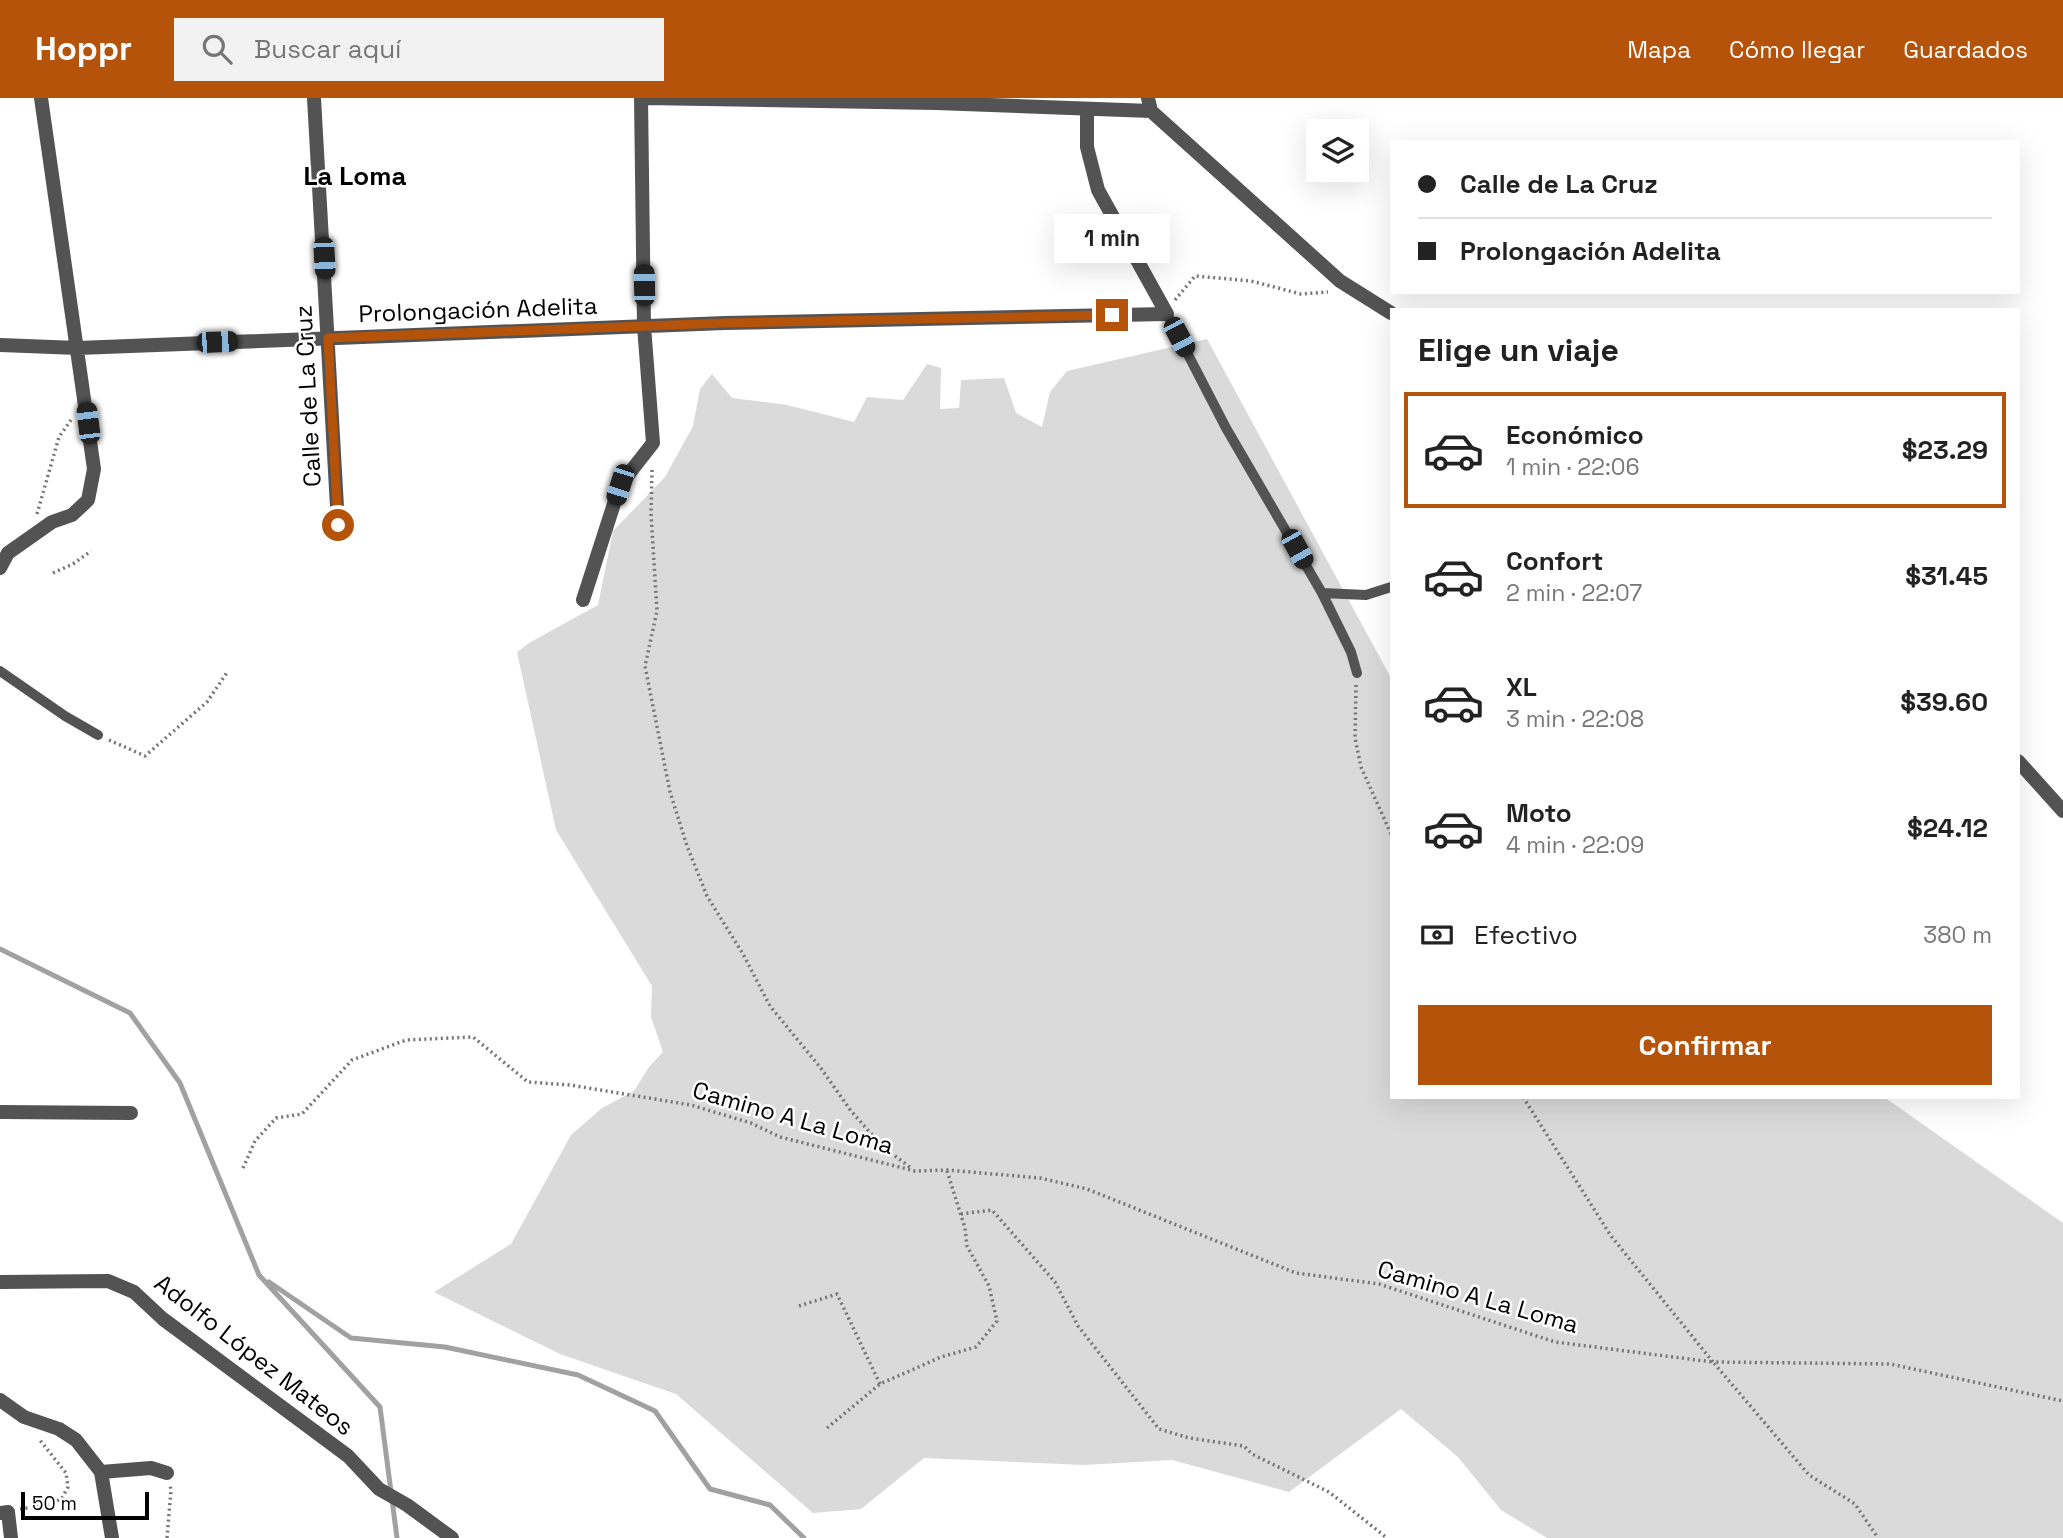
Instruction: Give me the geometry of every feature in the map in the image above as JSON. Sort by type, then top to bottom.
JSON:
[{"type":"street","points":[[0,568],[8,553],[52,522],[72,515],[88,500],[94,469],[41,98]]},
{"type":"street","name":"Calle de La Cruz","points":[[314,98],[338,525]]},
{"type":"street","points":[[583,600],[620,485],[653,443],[644,326],[640,98]]},
{"type":"street","points":[[646,98],[935,101],[1087,110],[1149,104],[1340,281],[1390,312]]},
{"type":"street","points":[[1087,110],[1087,147],[1098,190],[1167,314]]},
{"type":"street","name":"Prolongación Adelita","points":[[0,345],[78,348],[644,326],[1167,314]]},
{"type":"street","points":[[2020,763],[2063,811]]},
{"type":"street","points":[[0,1112],[131,1113]]},
{"type":"street","name":"Adolfo López Mateos","points":[[0,1282],[107,1281],[134,1292],[163,1319],[348,1456],[379,1489],[407,1505],[452,1538]]},
{"type":"street","points":[[0,1400],[24,1417],[59,1429],[76,1440],[101,1472],[112,1538]]},
{"type":"street","points":[[101,1472],[151,1468],[167,1473]]},
{"type":"street","points":[[4,1513],[10,1538]]},
{"type":"lane","points":[[1167,314],[1226,428],[1322,593],[1351,652],[1357,673]]},
{"type":"lane","points":[[1322,593],[1366,595],[1390,587]]},
{"type":"lane","points":[[0,671],[65,716],[98,735]]},
{"type":"path","points":[[1167,314],[1195,276],[1251,281],[1301,294],[1328,293],[1340,281]]},
{"type":"path","points":[[30,537],[59,438],[85,400]]},
{"type":"path","points":[[653,443],[651,514],[657,611],[645,666],[670,792],[687,846],[707,896],[770,1006],[820,1067],[851,1111],[883,1146],[915,1171]]},
{"type":"path","points":[[53,573],[73,564],[91,551]]},
{"type":"path","points":[[98,735],[145,756],[207,702],[228,671]]},
{"type":"path","points":[[1357,673],[1355,738],[1361,767],[1390,832]]},
{"type":"path","name":"Camino A La Loma","points":[[243,1168],[255,1141],[276,1118],[302,1114],[352,1060],[406,1040],[473,1037],[528,1082],[570,1085],[691,1105],[751,1123],[780,1137],[915,1171],[947,1170],[1040,1178],[1087,1189],[1296,1273],[1379,1284],[1555,1342],[1713,1362],[1890,1364],[2063,1401]]},
{"type":"path","points":[[1524,1099],[1611,1236],[1809,1475],[1854,1504],[1878,1538]]},
{"type":"path","points":[[827,1428],[880,1384],[941,1357],[976,1347],[997,1321],[989,1286],[967,1246],[965,1228],[947,1170]]},
{"type":"path","points":[[961,1214],[992,1210],[1055,1282],[1078,1326],[1159,1429],[1189,1438],[1244,1446],[1252,1454],[1329,1492],[1387,1538]]},
{"type":"path","points":[[799,1306],[837,1294],[880,1384]]},
{"type":"path","points":[[4,1513],[50,1505],[62,1498],[68,1487],[66,1473],[24,1417]]},
{"type":"path","points":[[167,1473],[172,1490],[167,1538]]},
{"type":"shaded area","points":[[1207,339],[1390,676],[1390,1099],[1887,1099],[2063,1223],[2063,1538],[1547,1538],[1501,1510],[1458,1457],[1401,1409],[1289,1492],[1172,1460],[1084,1465],[924,1458],[861,1509],[813,1513],[676,1394],[560,1354],[434,1292],[511,1244],[571,1135],[602,1108],[634,1091],[649,1067],[663,1052],[651,1017],[652,986],[556,830],[517,652],[598,605],[613,531],[665,477],[693,426],[700,389],[712,374],[732,398],[787,405],[854,422],[867,397],[903,400],[927,364],[941,368],[940,409],[959,408],[961,380],[1004,378],[1016,413],[1042,427],[1050,392],[1067,371]]},
{"type":"waterway","points":[[0,949],[130,1013],[180,1083],[259,1275],[380,1407],[397,1538]]},
{"type":"waterway","points":[[269,1282],[351,1338],[445,1347],[578,1375],[655,1411],[710,1489],[770,1505],[804,1538]]},
{"type":"district","name":"La Loma","points":[[355,176]]},
{"type":"route","points":[[338,525],[328,338],[725,323],[1112,315]]}]
